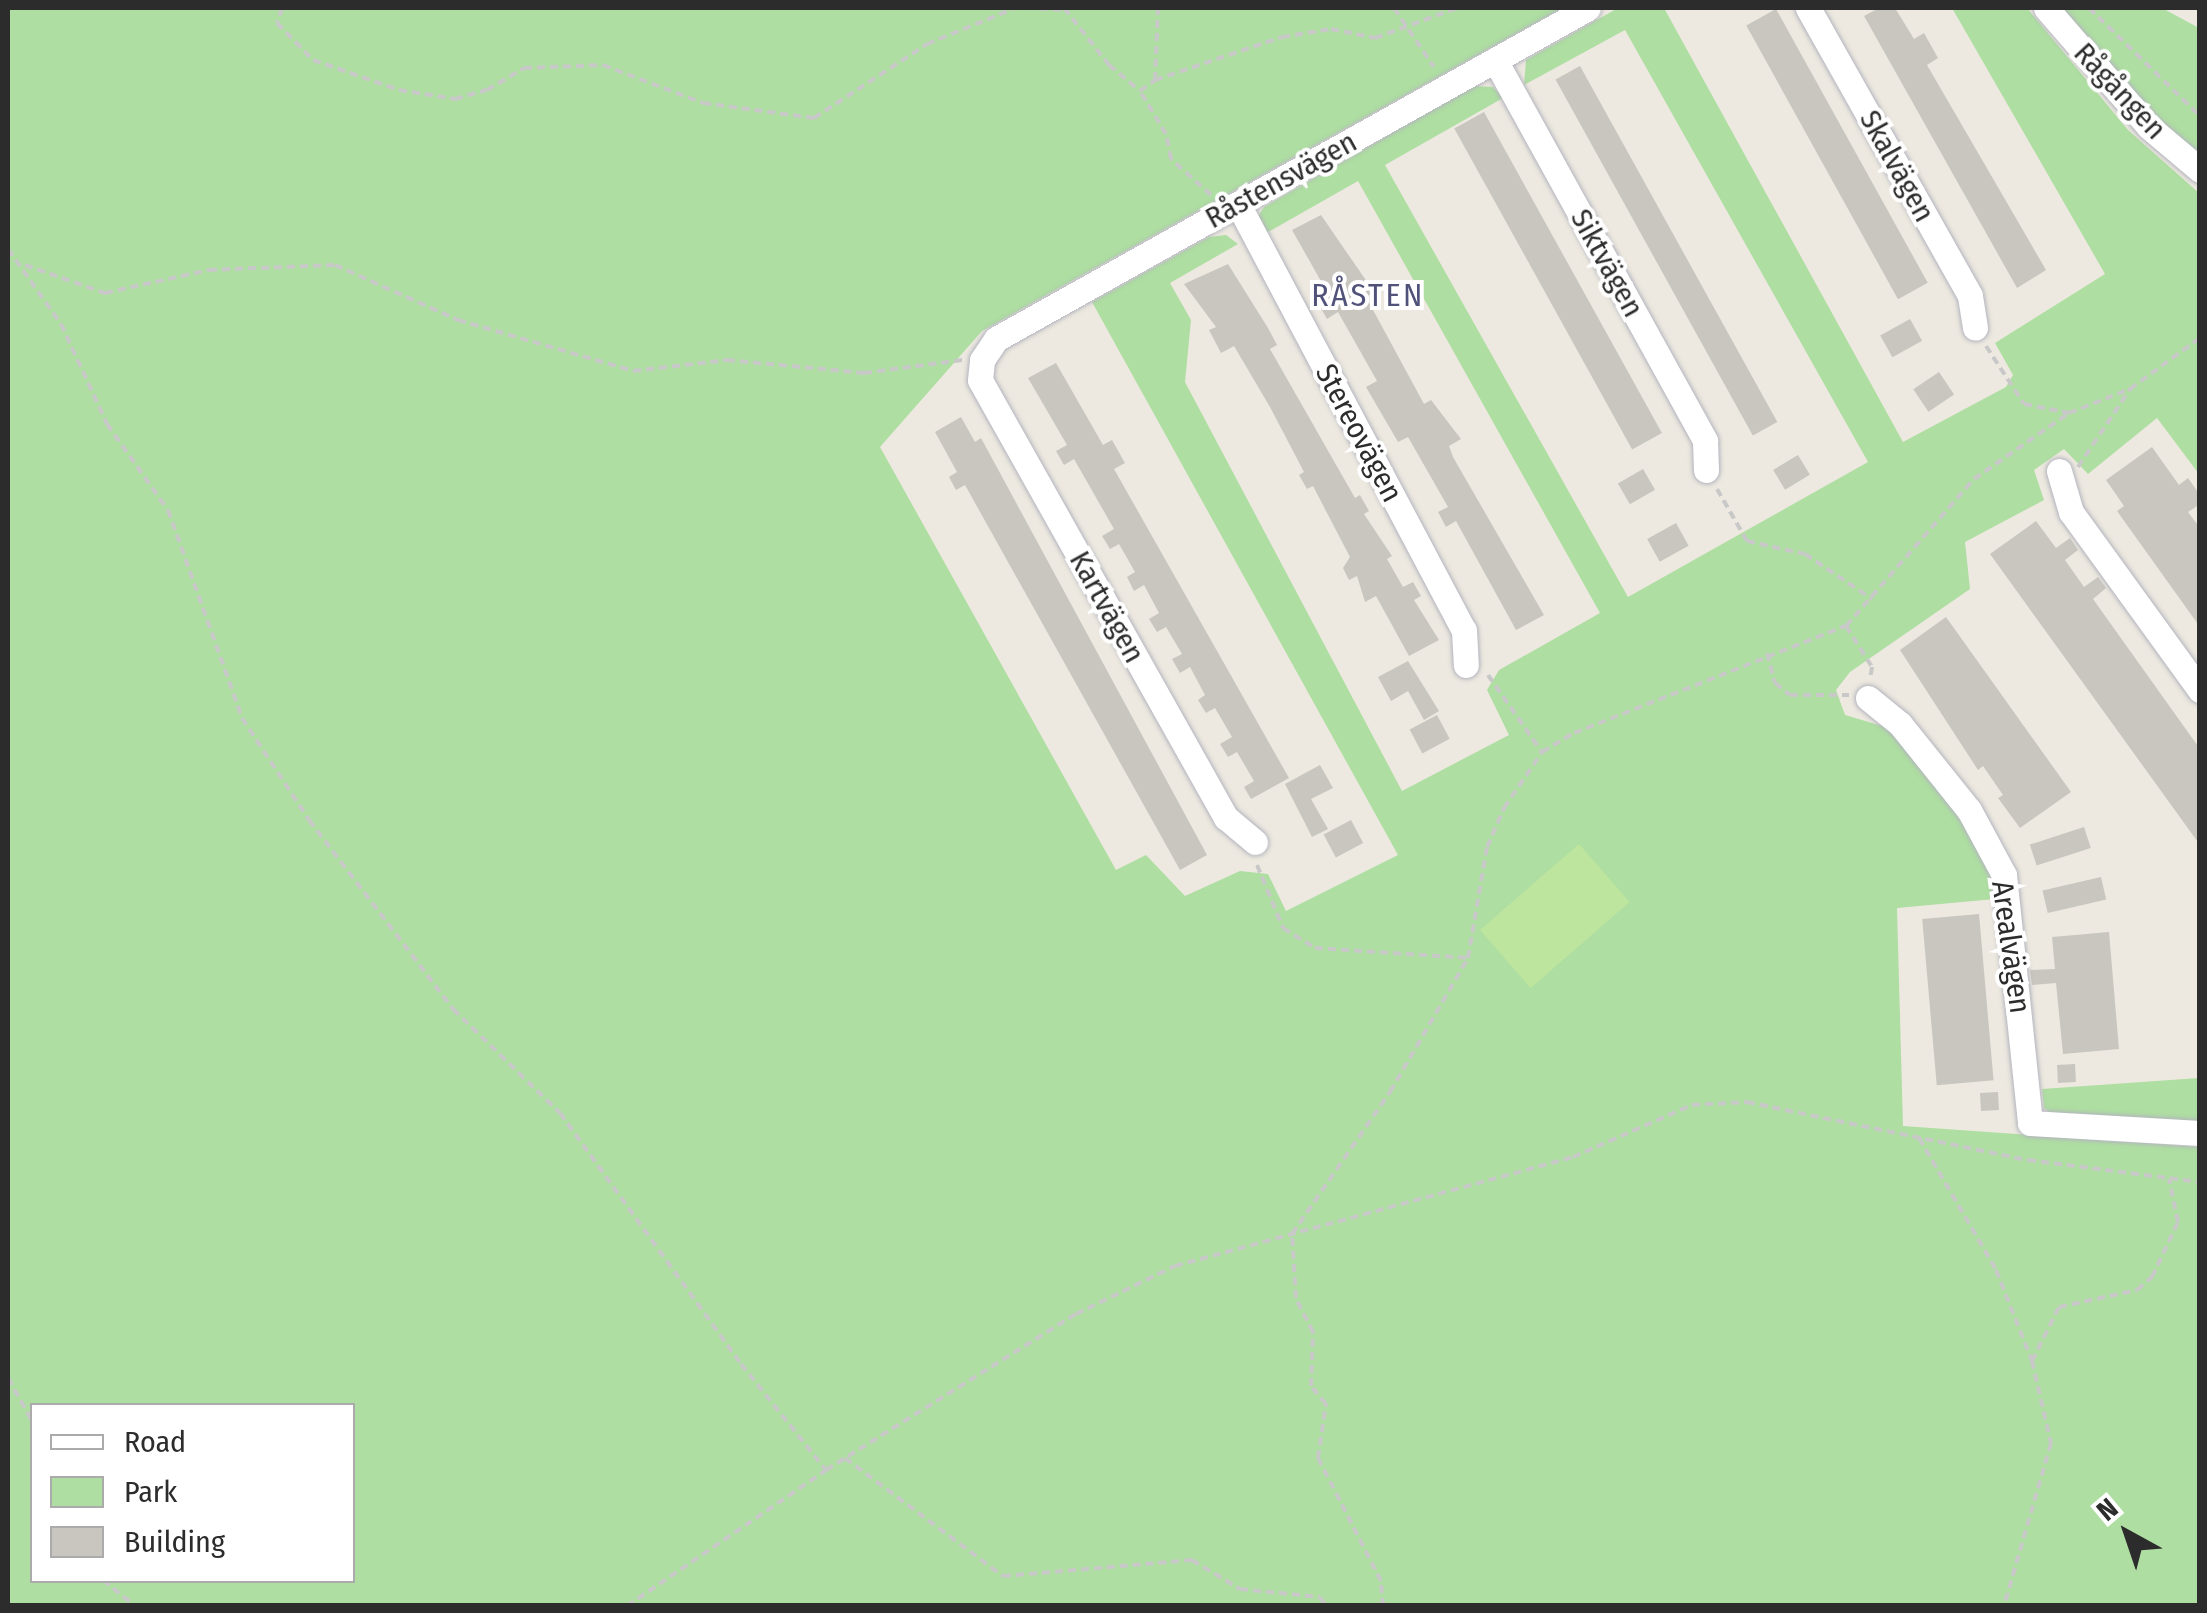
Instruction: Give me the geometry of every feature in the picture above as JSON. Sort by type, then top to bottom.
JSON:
[{"type":"street","name":"Råstensvägen","points":[[982,360],[996,340],[1588,8]]},
{"type":"street","name":"Skalvägen","points":[[1808,8],[1970,296],[1975,328]]},
{"type":"street","name":"Rågången","points":[[2046,8],[2149,127],[2200,170]]},
{"type":"street","name":"Siktvägen","points":[[1495,60],[1705,441],[1706,470]]},
{"type":"street","name":"Stereovägen","points":[[1232,208],[1464,630],[1466,665]]},
{"type":"street","name":"Kartvägen","points":[[982,360],[980,380],[1226,818],[1255,842]]},
{"type":"street","points":[[2058,472],[2072,512],[2200,690]]},
{"type":"street","name":"Arealvägen","points":[[1868,698],[1900,724],[1969,810],[2004,874],[2030,1124],[2200,1132]]},
{"type":"path","points":[[282,8],[278,23],[313,60],[399,90],[455,99],[488,90],[524,68],[603,65],[703,103],[814,118],[927,44],[1015,8]]},
{"type":"path","points":[[1028,8],[1065,9],[1108,66],[1140,91],[1166,134],[1170,159],[1232,208]]},
{"type":"path","points":[[1156,80],[1158,8]]},
{"type":"path","points":[[1394,8],[1451,85]]},
{"type":"path","points":[[1140,91],[1156,80],[1282,38],[1331,29],[1376,38],[1409,30],[1457,8]]},
{"type":"path","points":[[2089,8],[2200,116]]},
{"type":"path","points":[[8,250],[24,265],[61,324],[107,424],[168,510],[208,609],[242,718],[309,820],[453,1009],[560,1112],[826,1470]]},
{"type":"path","points":[[24,265],[105,293],[210,270],[335,265],[458,320],[633,370],[728,360],[864,373],[982,360]]},
{"type":"path","points":[[1975,328],[2024,404],[2069,412]]},
{"type":"path","points":[[1383,1606],[1381,1581],[1318,1458],[1326,1404],[1311,1386],[1315,1365],[1313,1332],[1296,1298],[1292,1234],[1390,1092],[1468,958],[1487,847],[1542,752],[1767,653],[1846,626],[1974,479],[2069,412],[2130,389],[2200,338]]},
{"type":"path","points":[[2058,472],[2085,465],[2130,389]]},
{"type":"path","points":[[1706,470],[1747,541],[1804,554],[1872,599]]},
{"type":"path","points":[[1767,653],[1776,683],[1790,695],[1823,691],[1868,698],[1872,667],[1846,626]]},
{"type":"path","points":[[1466,665],[1491,676],[1542,752]]},
{"type":"path","points":[[1255,842],[1258,879],[1283,928],[1315,948],[1468,958]]},
{"type":"path","points":[[627,1606],[826,1470],[1076,1314],[1175,1266],[1573,1157],[1692,1105],[1747,1102],[1919,1138],[2200,1182]]},
{"type":"path","points":[[1919,1138],[1996,1270],[2032,1361],[2051,1443],[2004,1606]]},
{"type":"path","points":[[2032,1361],[2059,1308],[2137,1290],[2152,1277],[2178,1222],[2169,1178]]},
{"type":"path","points":[[8,1378],[30,1417]]},
{"type":"path","points":[[845,1458],[1002,1576],[1192,1560],[1240,1588],[1320,1597],[1326,1606]]},
{"type":"path","points":[[107,1583],[135,1606]]},
{"type":"green space","points":[[8,8],[1562,8],[982,331],[880,447],[1116,870],[1146,855],[1185,896],[1240,871],[1268,874],[1286,911],[1398,855],[1092,302],[1209,237],[1226,235],[1238,244],[1170,283],[1191,320],[1185,382],[1402,791],[1509,735],[1487,690],[1499,670],[1600,613],[1358,181],[1261,236],[1256,220],[1264,207],[1474,86],[1493,87],[1503,98],[1385,165],[1628,597],[1868,462],[1625,30],[1524,85],[1526,60],[1618,8],[1664,8],[1903,442],[2006,387],[2013,375],[1995,343],[2105,274],[1952,8],[2027,8],[2128,130],[2199,193],[2199,474],[2157,418],[2088,474],[2064,449],[2034,470],[2044,500],[1965,542],[1970,589],[1850,672],[1836,690],[1845,715],[1892,729],[1960,817],[1989,870],[1995,899],[1897,908],[1903,1126],[2199,1147],[2199,1605],[8,1606]]},
{"type":"green space","points":[[2057,8],[2162,8],[2199,28],[2199,158],[2159,126]]},
{"type":"green space","points":[[1579,844],[1630,902],[1531,988],[1480,930]]},
{"type":"green space","points":[[2199,1078],[2199,1122],[2057,1117],[2044,1108],[2042,1089]]},
{"type":"building","points":[[1879,8],[1895,8],[1914,39],[1924,33],[1938,58],[1927,65],[2046,270],[2017,288],[1864,16]]},
{"type":"building","points":[[1776,9],[1928,283],[1898,299],[1746,25]]},
{"type":"building","points":[[1580,66],[1777,422],[1753,436],[1556,80]]},
{"type":"building","points":[[1484,112],[1662,433],[1632,449],[1454,128]]},
{"type":"building","points":[[1321,215],[1374,292],[1366,297],[1424,404],[1431,400],[1461,439],[1449,446],[1453,457],[1544,615],[1516,630],[1456,521],[1446,527],[1438,512],[1448,507],[1408,437],[1398,442],[1366,387],[1377,381],[1338,312],[1327,319],[1314,296],[1326,290],[1292,230]]},
{"type":"building","points":[[1228,264],[1268,328],[1277,345],[1270,349],[1355,498],[1360,495],[1369,511],[1364,514],[1392,556],[1387,559],[1403,587],[1413,582],[1421,596],[1414,600],[1439,640],[1409,656],[1376,596],[1365,602],[1357,576],[1349,580],[1343,568],[1350,557],[1313,486],[1307,489],[1299,475],[1304,472],[1270,407],[1234,346],[1221,353],[1209,330],[1216,327],[1184,284]]},
{"type":"building","points":[[1910,319],[1922,341],[1892,357],[1880,335]]},
{"type":"building","points":[[1056,363],[1103,445],[1112,440],[1125,463],[1114,469],[1289,778],[1251,799],[1244,787],[1254,781],[1237,752],[1228,757],[1220,744],[1232,737],[1215,708],[1206,713],[1198,700],[1205,695],[1190,667],[1180,673],[1172,659],[1182,654],[1166,627],[1157,632],[1149,619],[1159,613],[1144,585],[1134,591],[1127,577],[1135,572],[1119,544],[1110,549],[1102,536],[1114,529],[1074,459],[1064,465],[1056,451],[1067,445],[1028,378]]},
{"type":"building","points":[[1939,372],[1954,394],[1928,412],[1913,389]]},
{"type":"building","points":[[961,417],[975,442],[981,438],[1207,855],[1180,870],[965,485],[956,490],[949,477],[957,472],[935,432]]},
{"type":"building","points":[[2152,447],[2179,485],[2188,478],[2200,495],[2200,504],[2188,512],[2200,528],[2200,627],[2117,511],[2124,506],[2106,480]]},
{"type":"building","points":[[1798,455],[1810,475],[1785,490],[1773,470]]},
{"type":"building","points":[[1643,469],[1655,490],[1630,504],[1618,484]]},
{"type":"building","points":[[2036,521],[2056,548],[2070,538],[2078,550],[2065,560],[2084,587],[2098,577],[2106,588],[2093,599],[2200,749],[2200,845],[1990,554]]},
{"type":"building","points":[[1676,523],[1689,546],[1660,562],[1647,539]]},
{"type":"building","points":[[1946,617],[2071,792],[2020,828],[1998,798],[2003,795],[1983,766],[1978,770],[1900,650]]},
{"type":"building","points":[[1408,661],[1439,711],[1424,720],[1408,691],[1391,701],[1378,677]]},
{"type":"building","points":[[1437,715],[1450,739],[1422,753],[1410,730]]},
{"type":"building","points":[[1320,765],[1333,788],[1311,799],[1328,829],[1312,837],[1285,784]]},
{"type":"building","points":[[1351,820],[1363,843],[1336,858],[1324,835]]},
{"type":"building","points":[[2084,827],[2091,848],[2037,866],[2030,845]]},
{"type":"building","points":[[2101,877],[2106,899],[2048,913],[2043,890]]},
{"type":"building","points":[[1979,914],[1994,1080],[1937,1085],[1922,919]]},
{"type":"building","points":[[2109,932],[2119,1049],[2063,1054],[2056,983],[2032,985],[2030,970],[2055,969],[2052,937]]},
{"type":"building","points":[[2075,1064],[2076,1082],[2058,1083],[2057,1065]]},
{"type":"building","points":[[1998,1092],[1999,1110],[1981,1111],[1980,1093]]},
{"type":"district","name":"RÅSTEN","points":[[1368,295]]}]
